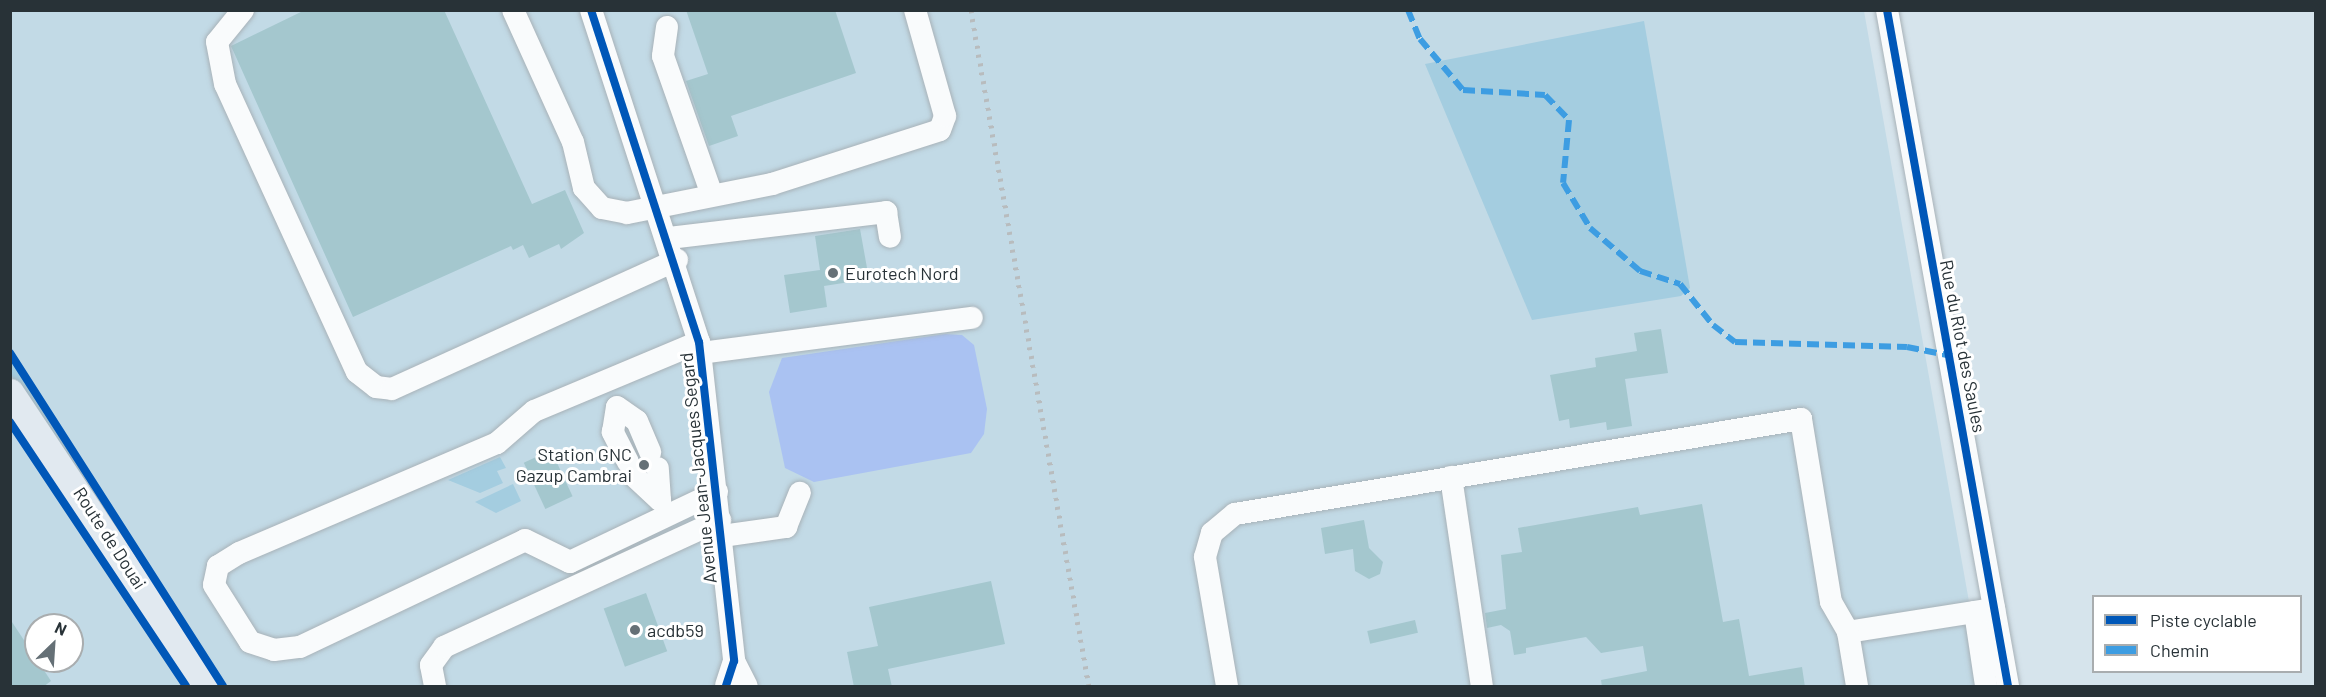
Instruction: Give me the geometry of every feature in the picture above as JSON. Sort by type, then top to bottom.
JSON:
[{"type":"main road","name":"Route de Douai","points":[[10,392],[205,687]]},
{"type":"street","points":[[243,10],[217,42],[219,65],[363,377],[392,389],[677,260]]},
{"type":"street","points":[[513,10],[573,142],[588,197],[602,208],[627,213],[772,184],[943,128],[939,93],[915,10]]},
{"type":"street","name":"Avenue Jean-Jacques Segard","points":[[591,10],[677,260],[700,347],[734,661],[747,687]]},
{"type":"street","name":"Rue du Riot des Saules","points":[[1887,10],[1984,611],[2008,687]]},
{"type":"street","points":[[667,27],[663,56],[712,195]]},
{"type":"street","points":[[669,238],[886,212],[890,237]]},
{"type":"street","points":[[717,492],[664,509],[570,562],[525,540],[287,649],[250,642],[214,585],[218,566],[238,553],[496,443],[534,411],[606,378],[700,347],[972,318]]},
{"type":"street","points":[[606,378],[664,509]]},
{"type":"street","points":[[1227,687],[1205,557],[1220,523],[1252,509],[1801,419],[1831,602],[1848,632],[1857,687]]},
{"type":"street","points":[[1451,477],[1482,687]]},
{"type":"street","points":[[435,687],[431,665],[444,647],[721,528],[786,527],[800,493]]},
{"type":"street","points":[[1848,632],[1984,611],[1986,687]]},
{"type":"street","name":"Avenue Jean-Jacques Segard","points":[[726,687],[734,661]]},
{"type":"shaded area","points":[[10,11],[1864,11],[1984,686],[11,686]]},
{"type":"shaded area","points":[[1644,21],[1690,288],[1681,296],[1532,320],[1425,64]]},
{"type":"shaded area","points":[[945,334],[962,335],[974,345],[987,409],[984,434],[971,453],[814,482],[785,468],[769,392],[782,358]]},
{"type":"shaded area","points":[[10,357],[42,401],[219,686],[11,375]]},
{"type":"shaded area","points":[[500,457],[506,468],[497,471],[503,483],[480,493],[448,480]]},
{"type":"shaded area","points":[[513,484],[521,501],[496,513],[475,502]]},
{"type":"building","points":[[305,10],[444,10],[532,204],[565,190],[584,233],[561,249],[559,244],[529,258],[523,245],[513,250],[511,246],[353,317],[231,46]]},
{"type":"building","points":[[686,10],[835,10],[856,73],[731,116],[738,136],[709,146],[686,81],[708,74]]},
{"type":"building","name":"Eurotech Nord","points":[[860,229],[869,279],[824,286],[827,307],[790,313],[784,275],[820,270],[815,236]]},
{"type":"building","points":[[1661,329],[1668,373],[1625,379],[1632,426],[1607,430],[1606,422],[1570,428],[1569,419],[1559,421],[1550,375],[1596,367],[1595,358],[1637,351],[1634,333]]},
{"type":"building","points":[[551,450],[573,496],[545,509],[524,463]]},
{"type":"building","points":[[1702,504],[1723,622],[1739,619],[1749,676],[1802,667],[1805,687],[1602,687],[1601,680],[1647,671],[1643,646],[1601,653],[1586,637],[1526,648],[1526,653],[1514,655],[1510,631],[1501,625],[1487,628],[1485,613],[1506,609],[1501,555],[1522,552],[1518,528],[1638,507],[1640,515]]},
{"type":"building","points":[[1364,520],[1369,548],[1383,562],[1380,574],[1369,579],[1355,571],[1353,549],[1325,554],[1321,528]]},
{"type":"building","points":[[991,581],[1005,644],[888,669],[892,687],[854,687],[847,652],[878,646],[869,607]]},
{"type":"building","name":"acdb59","points":[[646,593],[667,651],[625,667],[604,608]]},
{"type":"building","points":[[10,619],[24,640],[24,673],[46,673],[51,681],[43,687],[10,687]]},
{"type":"building","points":[[1415,620],[1418,633],[1370,644],[1367,631]]},
{"type":"tunnel","points":[[640,457],[647,473]]},
{"type":"railway","points":[[971,10],[1089,686]]},
{"type":"marked path","points":[[1408,10],[1420,39],[1463,90],[1545,95],[1569,120],[1563,183],[1590,228],[1640,271],[1680,284],[1713,325],[1735,342],[1907,347],[1952,356]]},
{"type":"cycle path","points":[[591,10],[699,342],[734,661],[726,686]]},
{"type":"cycle path","points":[[1887,10],[2008,686]]},
{"type":"cycle path","points":[[10,353],[223,686]]},
{"type":"cycle path","points":[[10,422],[186,686]]},
{"type":"place","name":"Eurotech Nord","points":[[833,273]]},
{"type":"place","name":"Station GNC Gazup Cambrai","points":[[644,465]]},
{"type":"place","name":"acdb59","points":[[635,630]]}]
